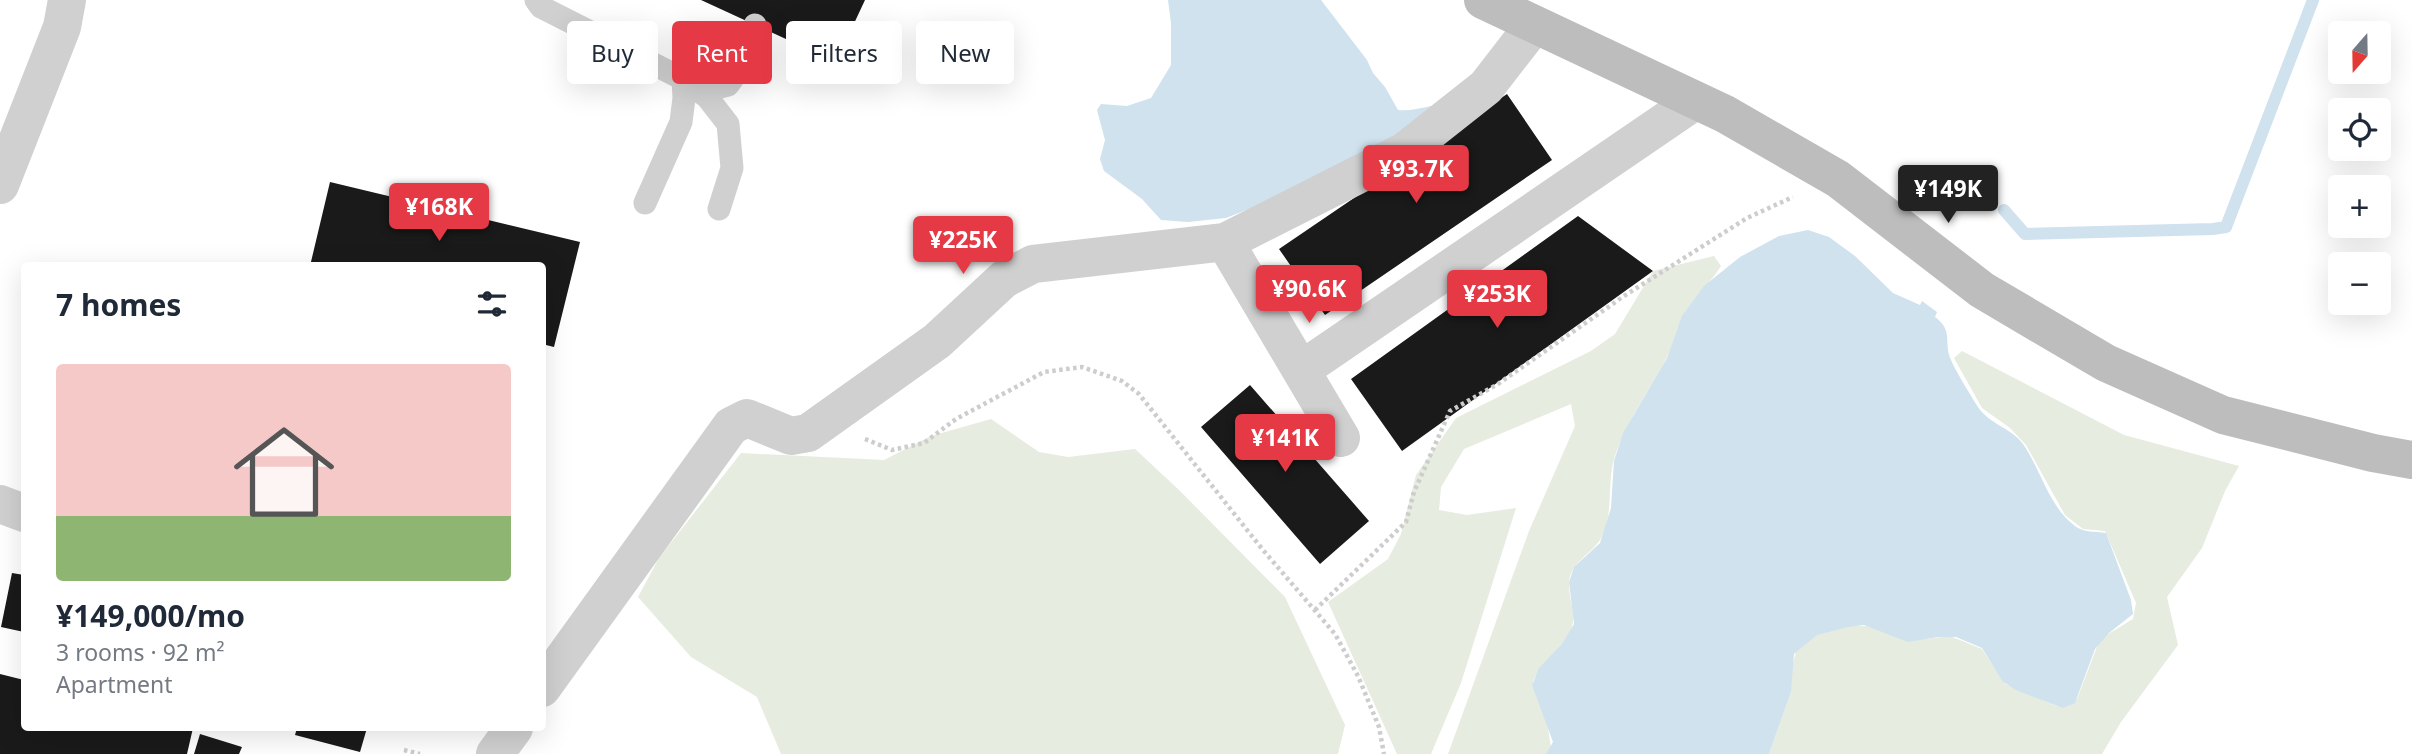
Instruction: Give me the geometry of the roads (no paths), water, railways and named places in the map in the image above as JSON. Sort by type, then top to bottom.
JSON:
[{"type":"street","points":[[1483,0],[1725,114],[1835,177],[1982,290],[2106,363],[2223,415],[2373,453],[2412,460]]},
{"type":"street","points":[[0,185],[62,27],[60,2]]},
{"type":"street","points":[[546,682],[731,426],[747,418],[791,436],[808,433],[937,341],[1004,279],[1033,264],[1225,242],[1405,150],[1486,87],[1534,25]]},
{"type":"street","points":[[1301,370],[1695,101]]},
{"type":"street","points":[[1225,242],[1342,438]]},
{"type":"street","points":[[0,504],[21,512]]},
{"type":"street","points":[[495,754],[511,731]]},
{"type":"lane","points":[[536,0],[541,7],[691,85],[707,97],[728,124],[732,168],[719,209]]},
{"type":"lane","points":[[691,85],[729,84]]},
{"type":"lane","points":[[645,203],[681,122],[684,98],[691,85]]},
{"type":"water","points":[[1168,0],[1321,0],[1367,60],[1398,110],[1448,104],[1320,181],[1226,218],[1188,222],[1161,220],[1142,199],[1104,171],[1100,159],[1105,140],[1097,110],[1101,104],[1127,106],[1151,98],[1171,65]]},
{"type":"water","points":[[1808,230],[1829,237],[1855,256],[1893,293],[1920,305],[1922,301],[1937,312],[1935,317],[1946,332],[1951,360],[1981,411],[2023,444],[2052,499],[2066,518],[2082,530],[2106,533],[2131,600],[2133,614],[2109,633],[2095,649],[2075,703],[2063,708],[2016,690],[2003,682],[1982,648],[1956,637],[1908,642],[1864,625],[1817,635],[1794,654],[1791,692],[1769,754],[1546,754],[1553,742],[1532,685],[1539,668],[1562,644],[1574,624],[1569,582],[1574,567],[1600,543],[1611,508],[1614,461],[1623,433],[1667,358],[1682,316],[1704,286],[1740,257],[1779,236]]},
{"type":"waterway","points":[[2004,210],[2025,234],[2226,227],[2313,0]]}]
